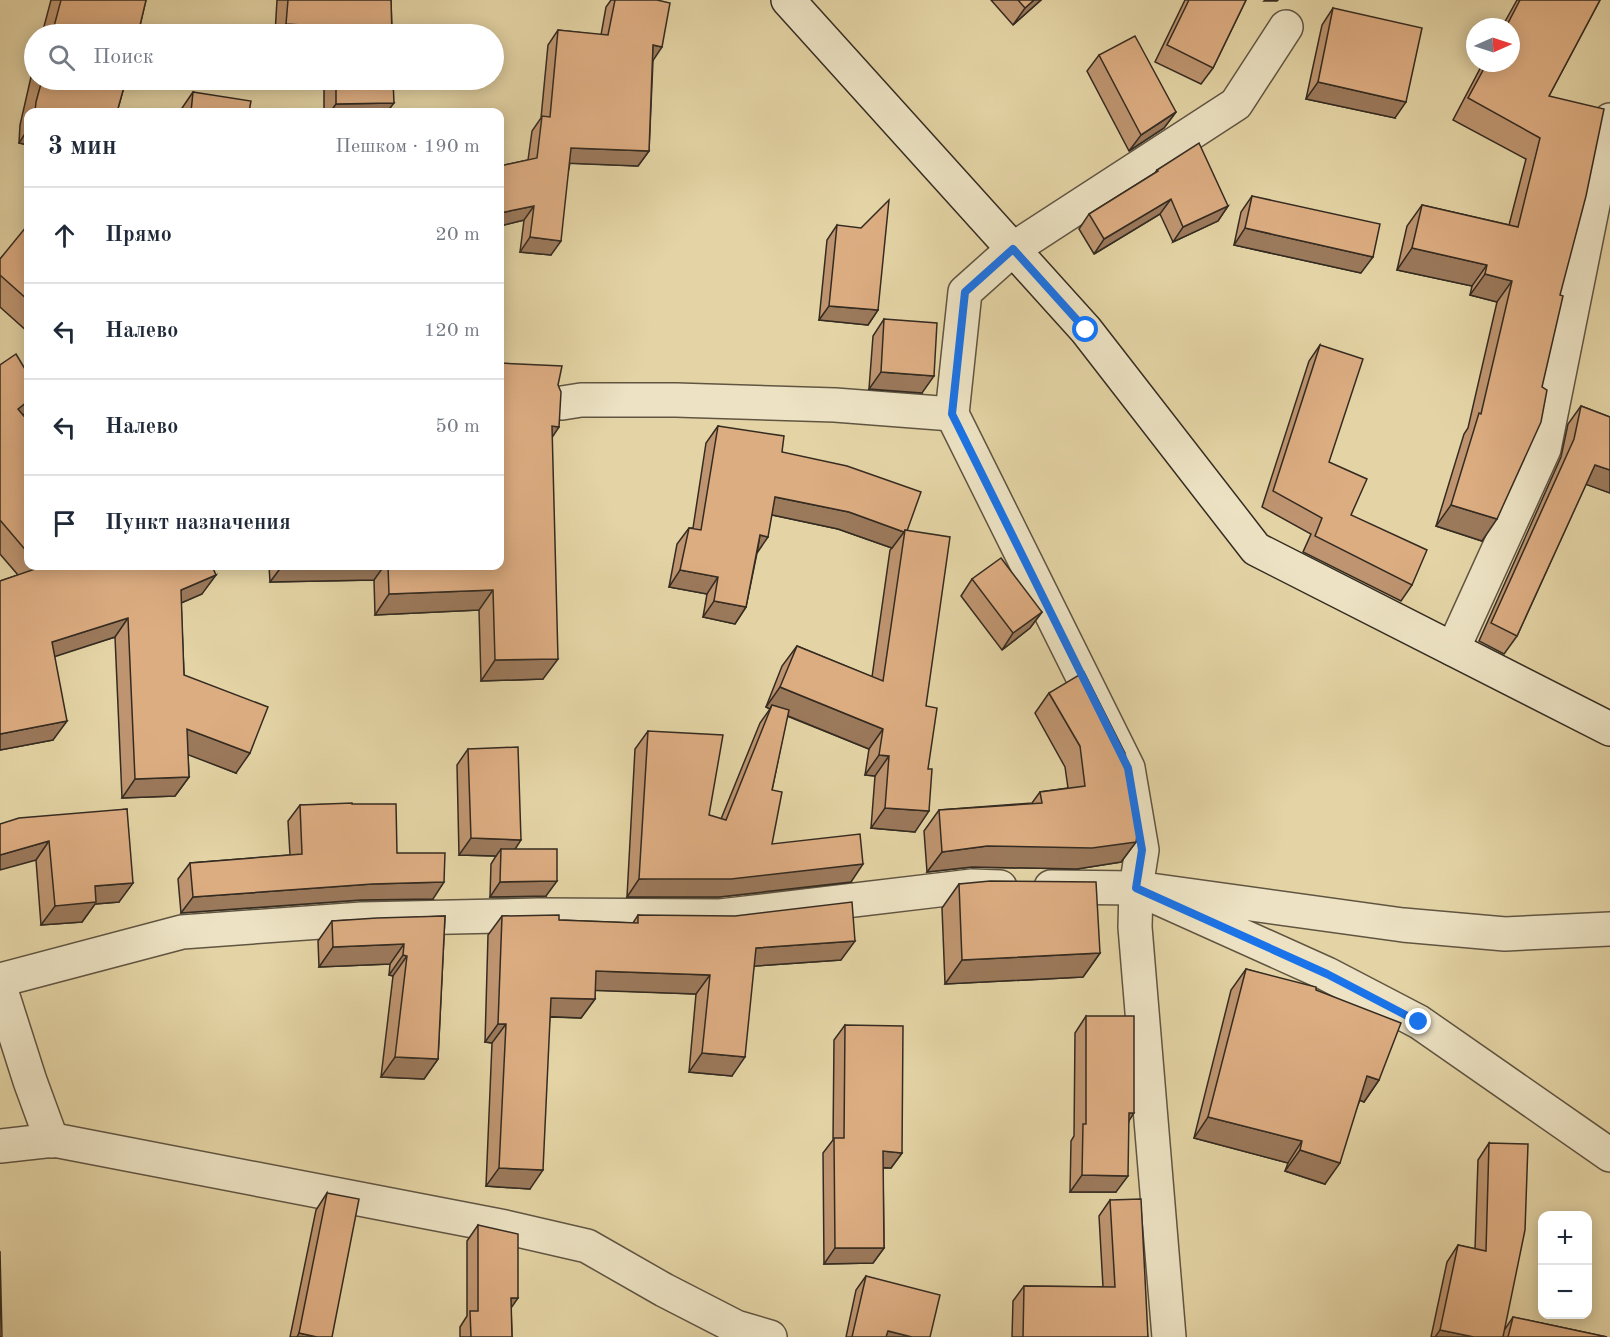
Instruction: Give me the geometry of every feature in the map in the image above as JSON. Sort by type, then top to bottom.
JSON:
[{"type":"street","points":[[788,0],[1086,330],[1256,549],[1610,729]]},
{"type":"street","points":[[1169,1337],[1135,927],[1136,888],[1142,850],[1128,768],[952,414],[965,292],[1013,249],[1236,104],[1286,27]]},
{"type":"street","points":[[1453,649],[1544,449],[1610,120]]},
{"type":"street","points":[[562,403],[581,400],[616,400],[835,405],[952,414]]},
{"type":"street","points":[[0,980],[182,932],[362,919],[538,915],[720,916],[972,886],[1136,888],[1403,926],[1505,934],[1610,929]]},
{"type":"street","points":[[1136,888],[1327,974],[1419,1022],[1610,1155]]},
{"type":"street","points":[[0,987],[52,1141]]},
{"type":"street","points":[[0,1146],[52,1141],[493,1225],[587,1246],[664,1290],[736,1327],[770,1337]]},
{"type":"building","points":[[61,0],[146,0],[140,24],[55,24]]},
{"type":"building","points":[[288,0],[391,0],[392,24],[286,24]]},
{"type":"building","points":[[615,0],[657,0],[670,3],[662,47],[653,45],[649,151],[571,148],[561,241],[530,237],[534,206],[504,212],[504,165],[537,158],[542,116],[550,117],[558,30],[608,35]]},
{"type":"building","points":[[1018,0],[1034,0],[1025,8]]},
{"type":"building","points":[[1189,0],[1246,0],[1213,68],[1167,45]]},
{"type":"building","points":[[1520,0],[1600,0],[1549,96],[1604,109],[1586,196],[1560,295],[1563,296],[1542,387],[1547,390],[1541,422],[1497,519],[1451,505],[1479,413],[1481,414],[1512,281],[1485,274],[1487,265],[1412,248],[1422,205],[1518,227],[1540,138],[1468,98],[1482,72],[1520,72],[1520,18],[1511,18]]},
{"type":"building","points":[[1333,8],[1422,28],[1406,102],[1318,82]]},
{"type":"building","points":[[1135,36],[1176,112],[1141,135],[1099,55]]},
{"type":"building","points":[[39,90],[123,90],[118,108],[35,108]]},
{"type":"building","points":[[336,90],[393,90],[394,103],[336,104]]},
{"type":"building","points":[[193,92],[251,101],[250,108],[191,108]]},
{"type":"building","points":[[1199,143],[1228,206],[1183,227],[1171,199],[1104,239],[1089,214]]},
{"type":"building","points":[[1252,196],[1380,224],[1373,257],[1245,228]]},
{"type":"building","points":[[889,200],[878,310],[829,306],[837,225],[861,228]]},
{"type":"building","points":[[24,229],[24,296],[0,275],[0,259]]},
{"type":"building","points":[[884,319],[937,323],[934,376],[881,372]]},
{"type":"building","points":[[1320,345],[1363,359],[1329,462],[1367,479],[1351,515],[1427,550],[1412,585],[1315,536],[1322,518],[1273,491]]},
{"type":"building","points":[[16,354],[24,367],[24,404],[18,409],[24,416],[24,548],[0,520],[0,365]]},
{"type":"building","points":[[504,363],[562,366],[558,385],[561,392],[559,427],[552,426],[558,659],[495,660],[493,590],[389,594],[388,570],[504,570]]},
{"type":"building","points":[[1581,406],[1610,417],[1610,470],[1595,465],[1517,636],[1491,623],[1574,439]]},
{"type":"building","points":[[718,426],[784,436],[782,452],[847,466],[921,492],[907,531],[904,532],[849,512],[775,497],[768,537],[760,535],[746,607],[714,601],[718,577],[680,570],[689,528],[701,530]]},
{"type":"building","points":[[905,530],[950,537],[926,706],[937,708],[928,769],[932,769],[929,811],[885,808],[889,756],[879,755],[883,729],[780,687],[797,646],[883,681]]},
{"type":"building","points":[[1001,558],[1042,612],[1013,633],[972,579]]},
{"type":"building","points":[[32,570],[214,570],[216,575],[181,590],[184,675],[268,707],[250,753],[187,729],[189,777],[135,779],[128,618],[52,642],[67,721],[0,734],[0,581]]},
{"type":"building","points":[[1084,672],[1125,753],[1138,829],[1136,842],[1092,848],[987,846],[942,852],[939,810],[1042,803],[1040,792],[1085,786],[1080,746],[1049,693]]},
{"type":"building","points":[[772,705],[789,710],[772,790],[782,792],[772,844],[860,834],[863,864],[731,879],[639,879],[648,731],[723,735],[709,815],[726,820]]},
{"type":"building","points":[[518,747],[521,840],[471,838],[468,749]]},
{"type":"building","points":[[396,804],[397,853],[445,853],[444,882],[372,884],[193,897],[190,863],[302,854],[300,805]]},
{"type":"building","points":[[127,809],[133,883],[95,886],[96,902],[55,906],[49,841],[0,855],[0,824],[19,818]]},
{"type":"building","points":[[501,849],[557,849],[557,881],[500,882]]},
{"type":"building","points":[[990,881],[1096,882],[1100,953],[962,960],[959,884]]},
{"type":"building","points":[[852,902],[855,941],[756,948],[745,1057],[702,1053],[710,975],[596,971],[595,999],[551,998],[543,1170],[499,1168],[506,1024],[498,1024],[502,916],[559,915],[559,920],[638,923],[638,915],[735,916]]},
{"type":"building","points":[[445,916],[438,1059],[395,1057],[407,956],[403,955],[404,944],[333,947],[332,921]]},
{"type":"building","points":[[1246,969],[1316,987],[1316,990],[1401,1023],[1379,1080],[1367,1076],[1340,1163],[1300,1150],[1302,1141],[1208,1117]]},
{"type":"building","points":[[1086,1016],[1134,1016],[1134,1113],[1129,1113],[1128,1176],[1082,1175],[1083,1124],[1086,1124]]},
{"type":"building","points":[[845,1025],[903,1026],[902,1153],[883,1151],[884,1248],[835,1248],[834,1138],[844,1138]]},
{"type":"building","points":[[1489,1143],[1528,1144],[1525,1230],[1503,1337],[1474,1337],[1440,1330],[1458,1245],[1486,1251]]},
{"type":"building","points":[[327,1193],[359,1199],[332,1337],[317,1337],[299,1333]]},
{"type":"building","points":[[1141,1199],[1148,1337],[1023,1337],[1024,1286],[1115,1287],[1110,1200]]},
{"type":"building","points":[[478,1225],[518,1234],[518,1298],[511,1298],[512,1337],[471,1337],[470,1311],[478,1311]]},
{"type":"building","points":[[0,1251],[2,1337],[0,1337]]},
{"type":"building","points":[[866,1276],[940,1295],[930,1337],[912,1337],[888,1331],[886,1337],[852,1337]]},
{"type":"building","points":[[1513,1317],[1607,1337],[1508,1337]]},
{"type":"route","points":[[1086,330],[1013,249],[965,292],[952,414],[1128,768],[1142,850],[1136,888],[1327,974],[1419,1022]]}]
